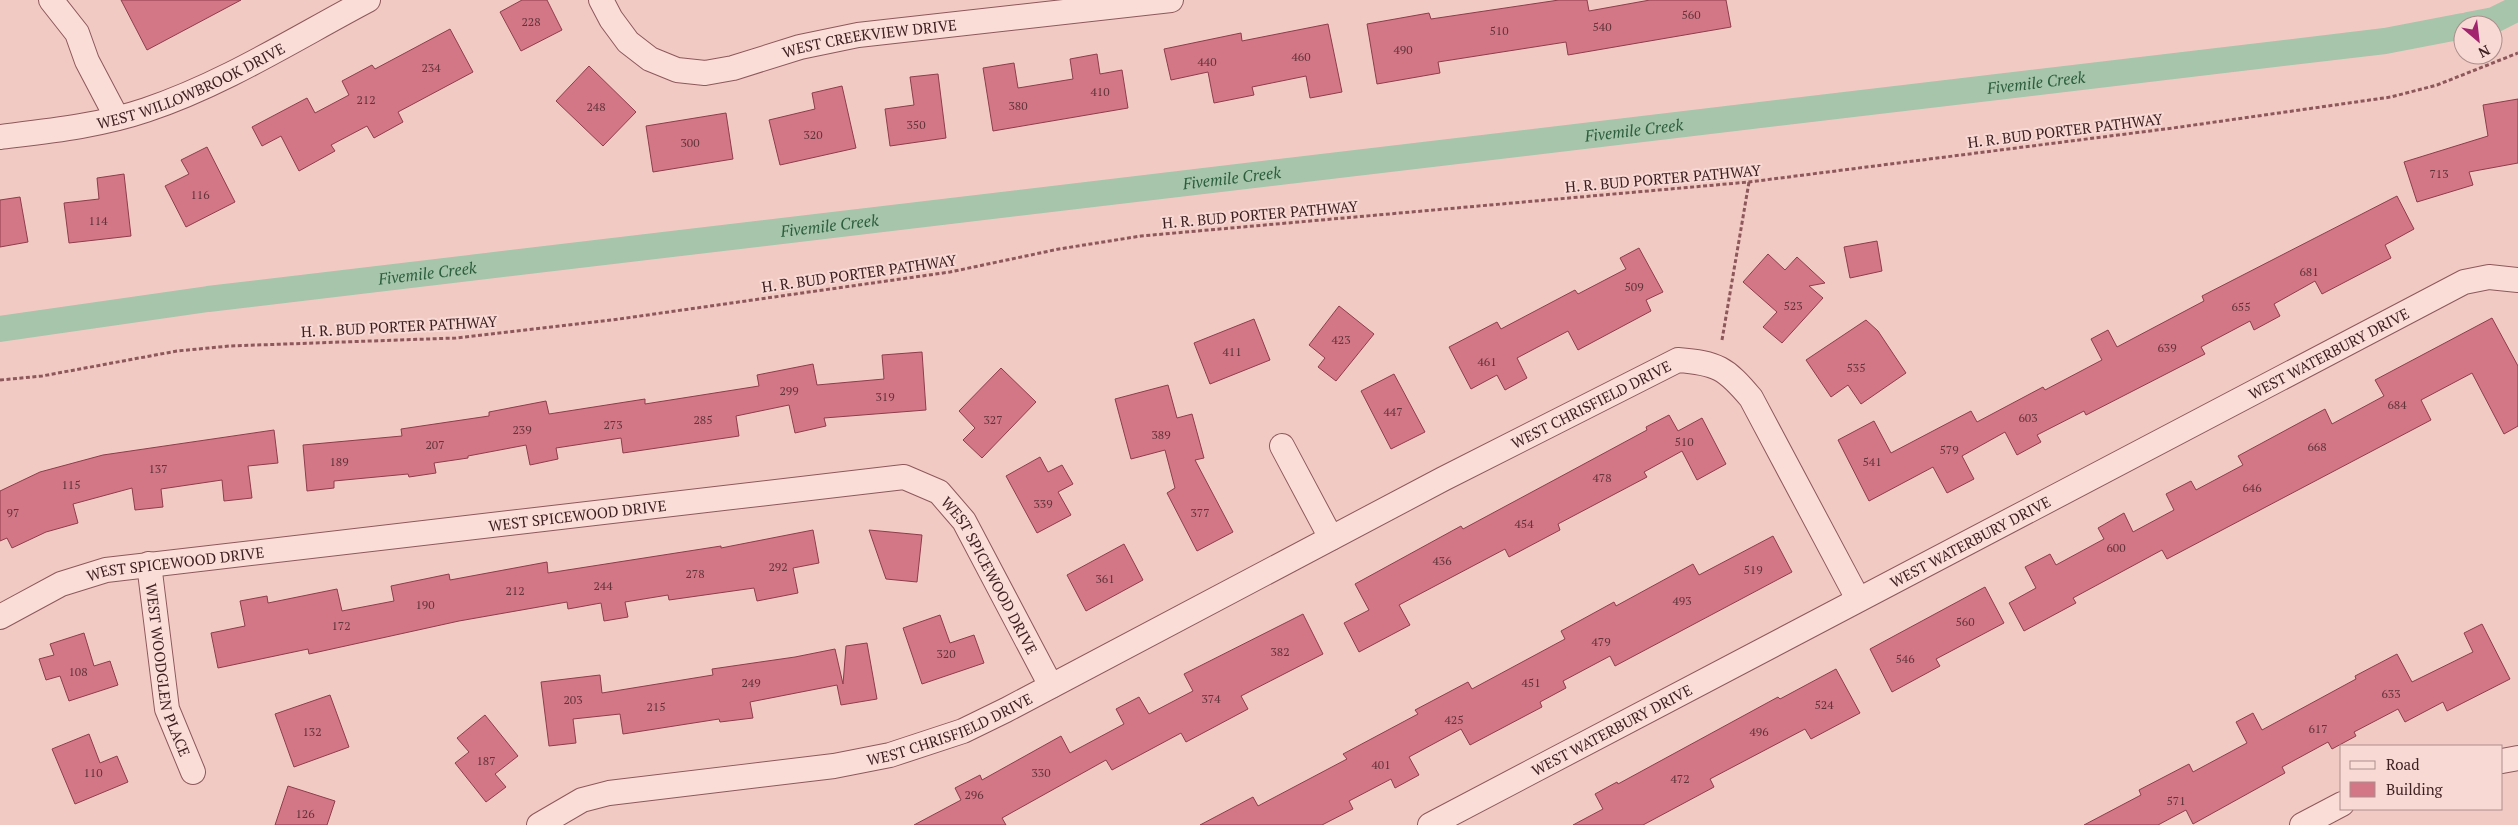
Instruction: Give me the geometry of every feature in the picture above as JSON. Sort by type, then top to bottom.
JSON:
[{"type":"street","points":[[51,0],[77,33],[88,61],[118,118]]},
{"type":"street","name":"WEST WILLOWBROOK DRIVE","points":[[0,137],[61,130],[146,110],[200,89],[368,0]]},
{"type":"street","name":"WEST CREEKVIEW DRIVE","points":[[600,0],[628,42],[650,59],[677,70],[705,73],[734,68],[800,47],[858,35],[1172,0]]},
{"type":"street","name":"WEST WATERBURY DRIVE","points":[[1430,825],[2464,282],[2489,277],[2517,279]]},
{"type":"street","name":"WEST CHRISFIELD DRIVE","points":[[539,825],[582,800],[610,793],[834,766],[890,755],[963,731],[1331,538],[1678,360],[1707,362],[1733,376],[1751,398],[1858,599]]},
{"type":"street","points":[[1282,446],[1331,538]]},
{"type":"street","name":"WEST SPICEWOOD DRIVE","points":[[0,617],[61,584],[106,570],[904,477],[939,492],[964,521],[1051,686]]},
{"type":"street","name":"WEST WOODGLEN PLACE","points":[[149,564],[167,709],[193,772]]},
{"type":"street","points":[[2503,761],[2518,758]]},
{"type":"street","points":[[2302,825],[2340,805]]},
{"type":"path","name":"H. R. BUD PORTER PATHWAY","points":[[0,380],[42,376],[177,350],[229,346],[456,338],[612,320],[950,272],[1059,249],[1141,236],[1749,182],[2173,128],[2391,97],[2437,85],[2518,53]]},
{"type":"path","points":[[1722,340],[1749,182]]},
{"type":"building","points":[[121,0],[241,0],[147,50]]},
{"type":"building","points":[[522,0],[547,0],[562,30],[521,51],[500,12]]},
{"type":"building","points":[[1559,0],[1587,0],[1589,11],[1650,0],[1726,0],[1731,27],[1568,55],[1566,42],[1438,62],[1440,73],[1377,84],[1367,24],[1429,13],[1431,19]]},
{"type":"building","points":[[1328,24],[1342,92],[1310,98],[1306,76],[1252,87],[1254,95],[1214,103],[1208,72],[1171,80],[1164,49],[1241,33],[1242,41]]},
{"type":"building","points":[[450,29],[473,72],[398,112],[403,122],[374,138],[367,126],[331,145],[335,151],[299,171],[281,136],[262,146],[252,127],[307,98],[315,113],[349,95],[342,81],[372,65],[375,69]]},
{"type":"building","points":[[1097,54],[1100,74],[1122,70],[1128,108],[993,131],[983,68],[1014,63],[1018,88],[1073,79],[1070,59]]},
{"type":"building","points":[[589,66],[636,112],[603,146],[556,101]]},
{"type":"building","points":[[938,74],[946,138],[890,146],[885,109],[914,105],[910,77]]},
{"type":"building","points":[[842,86],[856,148],[780,165],[769,120],[815,109],[812,93]]},
{"type":"building","points":[[2518,99],[2518,163],[2469,172],[2473,185],[2417,202],[2404,162],[2488,136],[2483,105]]},
{"type":"building","points":[[726,113],[733,159],[653,172],[646,126]]},
{"type":"building","points":[[207,147],[235,202],[186,227],[165,186],[189,174],[181,160]]},
{"type":"building","points":[[124,174],[131,236],[69,243],[64,203],[99,199],[97,178]]},
{"type":"building","points":[[2397,196],[2414,229],[2385,245],[2391,258],[2322,294],[2315,281],[2274,304],[2280,316],[2254,330],[2250,321],[2201,347],[2205,354],[2086,415],[2084,411],[2037,435],[2041,442],[2017,455],[2005,432],[1962,456],[1974,479],[1947,493],[1933,467],[1869,501],[1838,440],[1874,421],[1891,453],[1971,411],[1977,422],[2043,387],[2045,390],[2102,360],[2091,339],[2108,330],[2117,347],[2204,301],[2202,296]]},
{"type":"building","points":[[20,197],[28,242],[0,247],[0,200]]},
{"type":"building","points":[[1877,241],[1882,271],[1850,278],[1844,247]]},
{"type":"building","points":[[1639,248],[1663,292],[1646,300],[1651,311],[1578,350],[1568,331],[1517,358],[1527,378],[1505,390],[1497,375],[1471,389],[1449,347],[1497,322],[1501,329],[1575,290],[1578,294],[1626,269],[1620,258]]},
{"type":"building","points":[[1768,254],[1785,270],[1797,257],[1825,283],[1809,286],[1823,298],[1782,343],[1763,327],[1777,312],[1743,282]]},
{"type":"building","points":[[1339,306],[1374,334],[1336,381],[1318,367],[1325,358],[1309,345]]},
{"type":"building","points":[[2492,318],[2518,366],[2518,426],[2504,434],[2472,373],[2421,400],[2431,420],[2167,559],[2162,550],[2073,598],[2076,603],[2024,631],[2009,603],[2036,588],[2025,567],[2050,554],[2056,565],[2104,539],[2098,528],[2124,513],[2133,532],[2174,510],[2166,494],[2191,481],[2196,490],[2243,465],[2238,456],[2325,409],[2332,424],[2384,396],[2375,380]]},
{"type":"building","points":[[1254,319],[1270,360],[1210,384],[1194,343]]},
{"type":"building","points":[[1866,320],[1878,331],[1906,373],[1861,404],[1848,385],[1831,397],[1806,360]]},
{"type":"building","points":[[922,352],[926,410],[824,418],[826,426],[795,433],[789,405],[736,416],[739,436],[623,453],[621,438],[556,448],[558,459],[530,465],[526,445],[468,456],[468,458],[434,463],[436,473],[409,477],[408,474],[334,481],[334,488],[307,491],[303,445],[402,436],[401,429],[489,416],[489,412],[546,401],[549,414],[645,399],[645,404],[759,386],[757,375],[813,364],[817,385],[884,379],[882,355]]},
{"type":"building","points":[[1001,368],[1036,402],[982,458],[963,440],[975,428],[959,411]]},
{"type":"building","points":[[1394,374],[1425,432],[1391,449],[1361,391]]},
{"type":"building","points":[[1168,385],[1177,418],[1192,414],[1204,458],[1195,460],[1233,532],[1197,551],[1167,493],[1175,488],[1165,450],[1131,459],[1115,399]]},
{"type":"building","points":[[1669,415],[1678,431],[1702,418],[1726,464],[1697,480],[1682,451],[1644,472],[1647,477],[1558,524],[1560,530],[1509,557],[1505,549],[1399,605],[1410,625],[1359,652],[1344,623],[1369,610],[1355,584],[1461,526],[1463,529],[1558,478],[1647,430],[1646,427]]},
{"type":"building","points":[[274,430],[278,463],[248,466],[252,498],[224,501],[222,480],[161,489],[163,507],[135,510],[132,488],[73,504],[78,523],[46,532],[12,548],[7,538],[0,541],[0,491],[40,472],[103,455]]},
{"type":"building","points":[[1040,457],[1048,472],[1062,465],[1073,484],[1058,492],[1071,515],[1037,533],[1006,476]]},
{"type":"building","points":[[813,530],[819,563],[793,568],[798,593],[757,601],[754,588],[669,600],[668,595],[625,602],[628,617],[604,621],[601,603],[568,609],[567,602],[459,621],[309,654],[308,649],[218,668],[211,633],[245,626],[240,601],[267,596],[268,603],[337,589],[342,611],[394,601],[391,586],[449,574],[450,580],[547,562],[548,573],[721,546],[721,548]]},
{"type":"building","points":[[869,530],[922,535],[917,582],[886,579]]},
{"type":"building","points":[[1773,536],[1792,572],[1615,666],[1610,656],[1563,681],[1566,688],[1540,702],[1542,707],[1470,745],[1461,729],[1409,757],[1419,775],[1395,788],[1391,779],[1349,801],[1353,809],[1322,825],[1200,825],[1253,797],[1258,806],[1347,759],[1343,754],[1418,714],[1415,710],[1468,682],[1472,689],[1565,639],[1561,631],[1614,602],[1616,606],[1693,564],[1699,575]]},
{"type":"building","points":[[1124,544],[1143,580],[1086,611],[1067,575]]},
{"type":"building","points":[[1985,587],[2004,623],[1936,659],[1940,666],[1892,692],[1870,649]]},
{"type":"building","points":[[1303,614],[1323,654],[1241,696],[1248,709],[1186,742],[1181,733],[1112,770],[1106,760],[1002,818],[1006,825],[914,825],[961,800],[955,788],[980,775],[982,780],[1061,736],[1070,753],[1124,724],[1116,709],[1139,697],[1149,714],[1193,691],[1184,674]]},
{"type":"building","points":[[940,615],[950,643],[974,635],[984,663],[922,684],[903,628]]},
{"type":"building","points":[[2482,624],[2510,679],[2447,711],[2443,702],[2405,722],[2398,709],[2354,732],[2356,736],[2332,749],[2328,742],[2282,767],[2285,773],[2193,824],[2186,810],[2158,825],[2084,825],[2141,795],[2139,790],[2189,764],[2193,772],[2247,743],[2236,722],[2253,713],[2262,730],[2356,679],[2355,676],[2397,654],[2412,682],[2473,652],[2464,633]]},
{"type":"building","points":[[84,633],[94,666],[110,661],[118,685],[69,701],[60,676],[46,680],[39,659],[54,655],[50,644]]},
{"type":"building","points":[[867,643],[877,699],[841,705],[837,685],[750,702],[753,718],[720,722],[719,719],[623,734],[620,714],[573,719],[576,743],[549,746],[541,682],[600,675],[602,693],[713,675],[712,669],[835,649],[843,684],[846,646]]},
{"type":"building","points":[[1836,669],[1860,713],[1811,739],[1805,729],[1710,779],[1714,787],[1643,825],[1573,825],[1603,809],[1595,794],[1617,782],[1618,784],[1778,697],[1780,699]]},
{"type":"building","points":[[330,695],[349,747],[294,767],[275,714]]},
{"type":"building","points":[[485,715],[518,756],[495,774],[506,787],[486,802],[455,763],[469,752],[457,738]]},
{"type":"building","points":[[89,734],[100,763],[117,756],[128,782],[75,804],[52,749]]},
{"type":"building","points":[[288,786],[335,801],[327,825],[275,825]]},
{"type":"waterway","name":"Fivemile Creek","points":[[2503,16],[2518,8]]},
{"type":"waterway","name":"Fivemile Creek","points":[[0,329],[208,299],[2385,41],[2453,28]]}]
